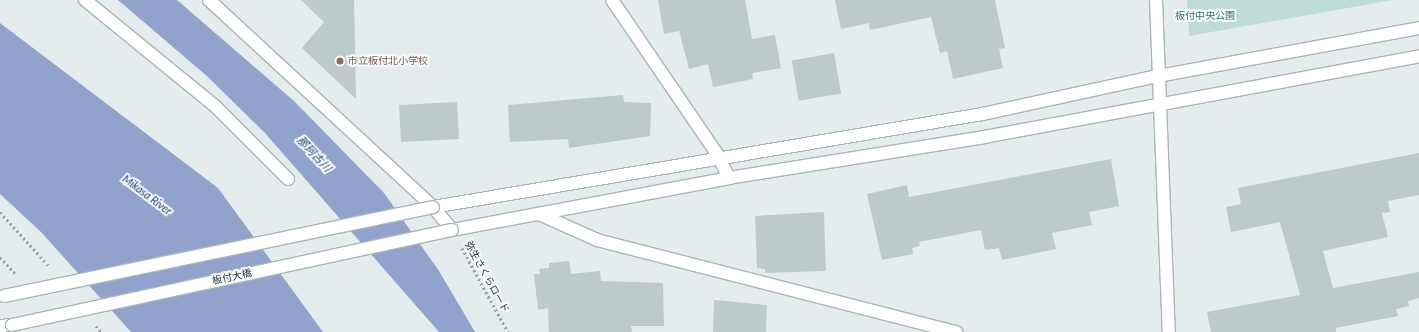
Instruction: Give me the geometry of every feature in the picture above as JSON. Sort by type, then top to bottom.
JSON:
[{"type":"street","points":[[86,0],[216,107],[288,179]]},
{"type":"street","points":[[209,0],[433,207],[452,230]]},
{"type":"street","points":[[612,0],[719,157],[729,178]]},
{"type":"street","points":[[1156,0],[1169,332]]},
{"type":"street","points":[[2,296],[433,207],[719,157],[982,114],[1158,76],[1419,28]]},
{"type":"street","name":"板付大橋","points":[[0,326],[452,230],[729,178],[984,137],[1419,56]]},
{"type":"street","points":[[539,214],[597,240],[956,332]]},
{"type":"path","name":"弥生さくらロード","points":[[452,230],[508,332]]},
{"type":"green space","name":"板付中央公園","points":[[1187,0],[1393,0],[1189,36]]},
{"type":"water","name":"那珂古川","points":[[118,0],[177,0],[294,101],[384,193],[439,271],[475,332],[439,332],[265,133],[208,77]]},
{"type":"water","name":"Mikasa River","points":[[0,23],[218,188],[323,332],[131,332],[41,232],[0,194]]},
{"type":"building","points":[[301,0],[354,0],[356,99],[302,48],[324,22]]},
{"type":"building","points":[[658,0],[745,0],[752,39],[775,35],[781,68],[752,73],[753,79],[713,87],[708,64],[689,69],[679,31],[664,34]]},
{"type":"building","points":[[835,0],[995,0],[1005,48],[999,49],[1003,68],[953,79],[947,51],[940,53],[931,17],[870,30],[869,23],[841,29]]},
{"type":"building","points":[[834,53],[841,93],[799,101],[792,60]]},
{"type":"building","points":[[623,95],[624,102],[651,103],[650,136],[569,148],[568,139],[510,142],[508,105]]},
{"type":"building","points":[[457,102],[459,139],[401,142],[399,105]]},
{"type":"building","points":[[1419,153],[1419,195],[1388,201],[1390,212],[1382,213],[1388,237],[1323,251],[1333,288],[1419,272],[1419,298],[1408,301],[1409,306],[1396,309],[1398,316],[1336,328],[1336,332],[1211,332],[1207,312],[1300,295],[1280,222],[1231,232],[1226,207],[1241,204],[1238,188]]},
{"type":"building","points":[[1111,159],[1119,206],[1089,212],[1092,225],[1052,233],[1056,249],[1002,260],[999,248],[985,250],[981,230],[919,242],[920,246],[912,248],[913,254],[882,260],[867,194],[907,185],[909,197]]},
{"type":"building","points":[[824,212],[826,271],[765,273],[765,269],[757,268],[755,216]]},
{"type":"building","points":[[569,261],[571,274],[600,271],[601,281],[663,283],[664,326],[631,326],[632,332],[549,332],[548,308],[538,310],[534,274],[540,274],[539,269],[549,268],[549,263]]},
{"type":"building","points":[[714,300],[767,305],[766,332],[713,332]]},
{"type":"place","name":"市立板付北小学校","points":[[340,61]]}]
